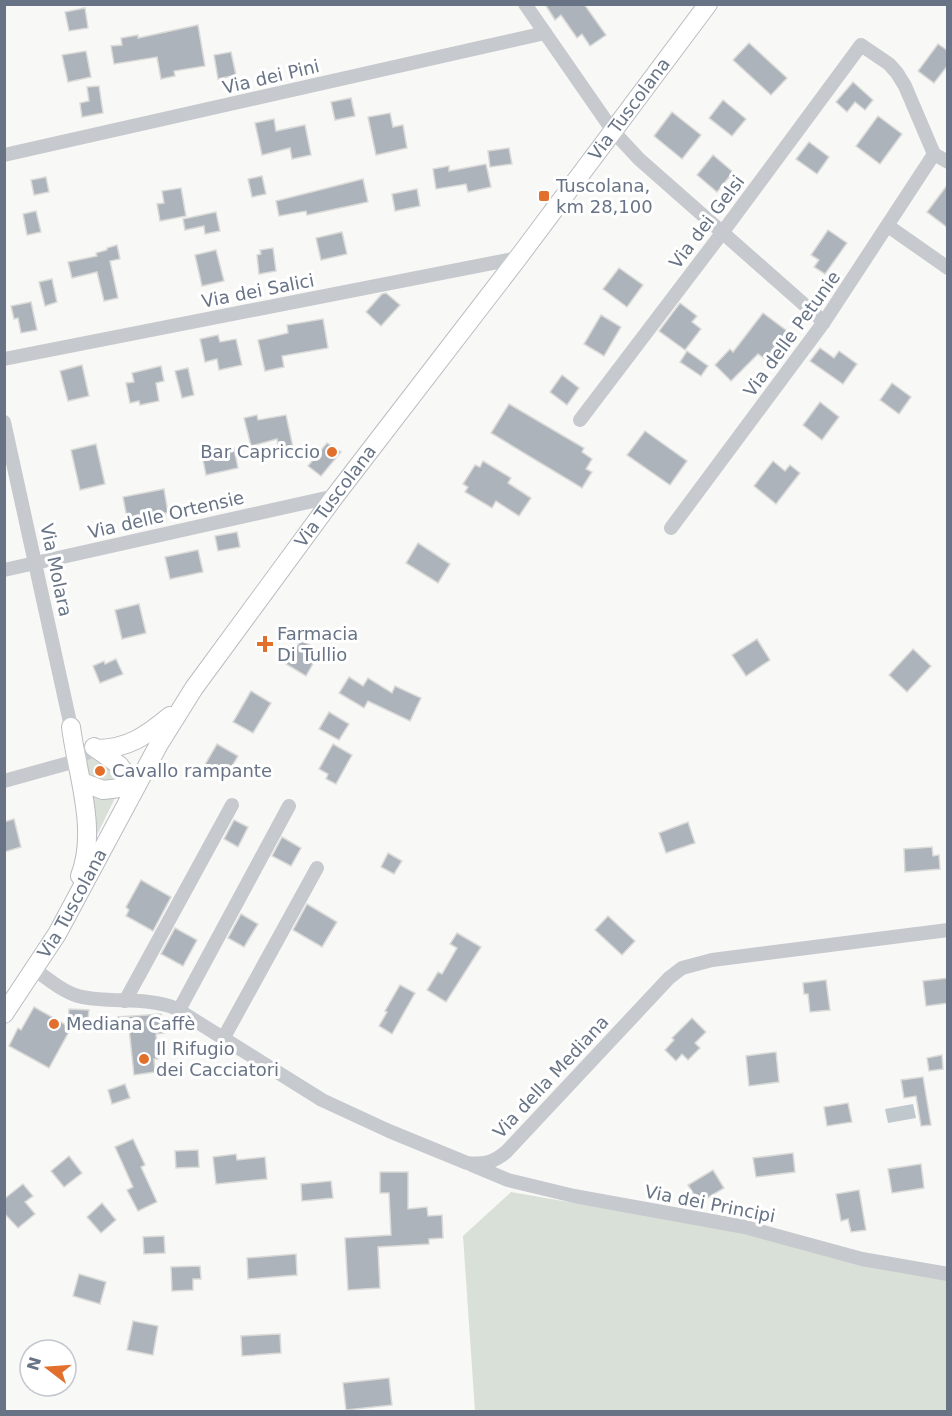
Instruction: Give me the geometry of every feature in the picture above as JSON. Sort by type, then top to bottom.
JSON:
[{"type":"main road","name":"Via Tuscolana","points":[[4,1014],[57,934],[181,707],[335,496],[518,258],[708,4]]},
{"type":"main road","points":[[97,749],[122,747],[137,741],[181,707]]},
{"type":"main road","points":[[71,727],[119,765],[136,786]]},
{"type":"main road","points":[[57,934],[82,871],[87,849],[82,782],[71,727]]},
{"type":"main road","points":[[82,782],[103,790],[136,786]]},
{"type":"street","points":[[525,4],[613,131],[639,159],[824,322]]},
{"type":"street","name":"Via dei Pini","points":[[4,155],[545,33]]},
{"type":"street","name":"Via dei Gelsi","points":[[580,420],[861,45],[893,68],[902,79],[934,154]]},
{"type":"street","points":[[934,154],[948,162]]},
{"type":"street","name":"Via delle Petunie","points":[[671,528],[824,322],[934,154]]},
{"type":"street","points":[[888,226],[948,268]]},
{"type":"street","name":"Via dei Salici","points":[[4,359],[518,258]]},
{"type":"street","name":"Via Molara","points":[[4,422],[71,727]]},
{"type":"street","name":"Via delle Ortensie","points":[[4,570],[335,496]]},
{"type":"street","points":[[4,781],[76,761],[84,754],[97,749]]},
{"type":"street","points":[[125,1001],[232,805]]},
{"type":"street","points":[[179,1010],[289,806]]},
{"type":"street","points":[[224,1039],[317,868]]},
{"type":"street","name":"Via della Mediana","points":[[468,1163],[489,1162],[507,1151],[669,978],[682,968],[712,960],[948,930]]},
{"type":"street","points":[[34,969],[65,991],[74,994],[158,1003],[179,1010],[339,1109],[468,1163]]},
{"type":"street","name":"Via dei Principi","points":[[468,1163],[508,1180],[562,1194],[745,1227],[862,1258],[948,1274]]},
{"type":"shaded area","points":[[96,755],[122,780],[95,783],[85,773],[85,759]]},
{"type":"shaded area","points":[[89,793],[117,794],[96,837]]},
{"type":"shaded area","points":[[913,1104],[916,1118],[888,1123],[885,1109]]},
{"type":"shaded area","points":[[511,1192],[947,1268],[947,1411],[475,1411],[463,1236]]},
{"type":"building","points":[[545,4],[584,4],[606,35],[590,46],[582,34],[577,38],[561,15],[555,20]]},
{"type":"building","points":[[85,8],[88,28],[69,31],[65,12]]},
{"type":"building","points":[[198,25],[205,66],[174,71],[175,76],[161,79],[157,57],[114,64],[111,46],[122,45],[121,38],[138,35],[138,38]]},
{"type":"building","points":[[749,43],[787,78],[771,95],[733,60]]},
{"type":"building","points":[[938,44],[948,51],[948,65],[934,83],[918,71]]},
{"type":"building","points":[[86,51],[91,77],[68,82],[62,55]]},
{"type":"building","points":[[231,52],[236,75],[218,79],[214,55]]},
{"type":"building","points":[[853,82],[873,100],[865,110],[855,102],[847,112],[836,102]]},
{"type":"building","points":[[99,86],[103,113],[82,117],[80,103],[89,101],[87,87]]},
{"type":"building","points":[[351,98],[355,116],[335,120],[331,102]]},
{"type":"building","points":[[723,100],[746,119],[732,136],[709,118]]},
{"type":"building","points":[[672,112],[701,135],[682,159],[654,136]]},
{"type":"building","points":[[390,113],[393,127],[403,125],[407,148],[376,155],[368,117]]},
{"type":"building","points":[[878,116],[902,134],[880,164],[856,146]]},
{"type":"building","points":[[274,119],[276,131],[305,125],[311,155],[292,159],[290,148],[262,155],[255,123]]},
{"type":"building","points":[[809,142],[829,157],[817,174],[796,159]]},
{"type":"building","points":[[509,148],[512,164],[490,167],[488,151]]},
{"type":"building","points":[[713,155],[733,172],[717,192],[697,175]]},
{"type":"building","points":[[486,164],[491,187],[468,192],[466,184],[436,189],[433,169],[449,166],[449,171]]},
{"type":"building","points":[[262,176],[266,194],[252,197],[248,179]]},
{"type":"building","points":[[46,177],[49,192],[34,195],[31,180]]},
{"type":"building","points":[[363,179],[368,202],[307,215],[306,211],[279,216],[276,201]]},
{"type":"building","points":[[948,184],[948,228],[927,212]]},
{"type":"building","points":[[181,188],[186,216],[160,221],[157,204],[164,203],[162,191]]},
{"type":"building","points":[[417,189],[420,206],[395,211],[392,194]]},
{"type":"building","points":[[36,211],[41,232],[27,235],[23,214]]},
{"type":"building","points":[[216,212],[220,231],[205,234],[204,226],[185,230],[183,219]]},
{"type":"building","points":[[828,230],[847,243],[825,274],[814,267],[819,260],[811,255]]},
{"type":"building","points":[[342,232],[347,254],[321,260],[316,238]]},
{"type":"building","points":[[117,245],[120,259],[110,261],[118,298],[104,301],[97,272],[72,278],[68,262],[97,256],[96,253]]},
{"type":"building","points":[[273,248],[276,271],[259,274],[257,255],[261,254],[260,250]]},
{"type":"building","points":[[216,250],[224,281],[202,286],[195,255]]},
{"type":"building","points":[[619,268],[643,285],[627,307],[603,289]]},
{"type":"building","points":[[52,279],[57,302],[45,306],[39,282]]},
{"type":"building","points":[[386,293],[400,305],[381,326],[366,312],[382,294]]},
{"type":"building","points":[[31,302],[37,330],[21,333],[18,318],[14,319],[11,306]]},
{"type":"building","points":[[680,303],[697,316],[692,322],[701,329],[685,350],[659,331]]},
{"type":"building","points":[[763,313],[787,331],[765,359],[758,354],[731,381],[715,365],[730,349],[733,352]]},
{"type":"building","points":[[601,315],[621,327],[604,356],[584,344]]},
{"type":"building","points":[[323,319],[328,348],[282,356],[284,367],[265,371],[258,340],[288,333],[287,325]]},
{"type":"building","points":[[218,335],[220,342],[236,339],[242,365],[219,370],[217,359],[205,362],[200,339]]},
{"type":"building","points":[[820,348],[834,358],[839,351],[857,364],[843,384],[810,361]]},
{"type":"building","points":[[687,351],[708,366],[701,376],[680,362]]},
{"type":"building","points":[[82,365],[89,396],[68,401],[60,371]]},
{"type":"building","points":[[161,366],[164,381],[156,383],[159,401],[140,405],[139,401],[130,403],[126,383],[134,382],[132,373]]},
{"type":"building","points":[[188,368],[194,395],[182,398],[175,371]]},
{"type":"building","points":[[562,375],[579,388],[567,405],[550,392]]},
{"type":"building","points":[[892,383],[911,397],[899,414],[880,400]]},
{"type":"building","points":[[820,402],[839,417],[822,440],[803,425]]},
{"type":"building","points":[[509,404],[584,448],[582,452],[592,459],[586,469],[592,472],[582,488],[491,433]]},
{"type":"building","points":[[257,415],[258,420],[286,415],[294,452],[280,455],[277,439],[251,446],[244,418]]},
{"type":"building","points":[[645,431],[687,461],[670,485],[627,455]]},
{"type":"building","points":[[327,443],[341,452],[321,476],[308,466]]},
{"type":"building","points":[[96,444],[105,484],[80,490],[71,450]]},
{"type":"building","points":[[234,448],[238,468],[206,475],[202,455]]},
{"type":"building","points":[[483,461],[511,478],[508,483],[531,498],[519,516],[496,501],[492,508],[465,492],[468,487],[463,484],[475,465],[480,467]]},
{"type":"building","points":[[773,461],[785,471],[790,465],[800,473],[776,504],[754,486]]},
{"type":"building","points":[[164,489],[168,513],[165,513],[166,522],[152,524],[149,513],[127,518],[123,497]]},
{"type":"building","points":[[237,532],[240,547],[218,551],[215,536]]},
{"type":"building","points":[[418,543],[450,564],[438,583],[406,563]]},
{"type":"building","points":[[198,550],[203,572],[170,579],[165,557]]},
{"type":"building","points":[[139,604],[146,633],[122,639],[115,610]]},
{"type":"building","points":[[757,639],[770,660],[746,676],[732,655]]},
{"type":"building","points":[[301,640],[320,651],[306,676],[286,664]]},
{"type":"building","points":[[913,649],[931,666],[907,692],[889,675]]},
{"type":"building","points":[[116,659],[123,674],[100,683],[93,666]]},
{"type":"building","points":[[349,677],[363,686],[368,678],[392,693],[395,686],[421,698],[410,721],[368,701],[364,708],[339,693]]},
{"type":"building","points":[[251,691],[271,703],[253,733],[233,722]]},
{"type":"building","points":[[329,712],[349,724],[339,740],[319,729]]},
{"type":"building","points":[[217,744],[238,756],[224,780],[203,768]]},
{"type":"building","points":[[333,744],[352,755],[336,784],[326,779],[328,774],[319,769]]},
{"type":"building","points":[[14,819],[21,847],[4,852],[4,822]]},
{"type":"building","points":[[234,820],[248,827],[238,847],[224,839]]},
{"type":"building","points":[[688,822],[695,843],[666,853],[659,833]]},
{"type":"building","points":[[282,837],[301,848],[291,866],[272,856]]},
{"type":"building","points":[[932,847],[933,856],[939,855],[940,869],[905,872],[904,849]]},
{"type":"building","points":[[388,853],[402,861],[394,874],[381,867]]},
{"type":"building","points":[[141,880],[171,897],[153,931],[126,916],[129,910],[126,907]]},
{"type":"building","points":[[307,904],[337,922],[322,947],[293,930]]},
{"type":"building","points":[[241,914],[258,924],[244,947],[228,938]]},
{"type":"building","points":[[608,916],[635,941],[622,955],[595,930]]},
{"type":"building","points":[[175,928],[197,940],[183,966],[161,954]]},
{"type":"building","points":[[457,933],[481,947],[446,1002],[427,990],[438,972],[442,974],[457,948],[450,944]]},
{"type":"building","points":[[948,978],[948,1003],[926,1006],[923,981]]},
{"type":"building","points":[[826,980],[830,1010],[810,1012],[808,994],[804,994],[803,983]]},
{"type":"building","points":[[400,985],[415,993],[392,1034],[379,1026]]},
{"type":"building","points":[[34,1007],[68,1026],[69,1009],[89,1010],[87,1029],[71,1028],[49,1068],[9,1046],[18,1028],[21,1030]]},
{"type":"building","points":[[161,1014],[164,1033],[156,1034],[158,1059],[154,1059],[155,1072],[134,1075],[129,1028],[119,1029],[118,1017]]},
{"type":"building","points":[[692,1018],[706,1032],[695,1043],[700,1048],[688,1060],[682,1054],[676,1061],[665,1050],[674,1040],[672,1038]]},
{"type":"building","points":[[776,1052],[779,1082],[749,1086],[746,1056]]},
{"type":"building","points":[[942,1055],[943,1069],[929,1071],[927,1058]]},
{"type":"building","points":[[923,1077],[931,1125],[921,1126],[916,1096],[904,1098],[901,1080]]},
{"type":"building","points":[[125,1084],[130,1098],[112,1104],[108,1090]]},
{"type":"building","points":[[848,1103],[852,1122],[827,1126],[824,1107]]},
{"type":"building","points":[[133,1139],[145,1165],[141,1167],[157,1202],[138,1211],[127,1190],[133,1187],[115,1147]]},
{"type":"building","points":[[198,1150],[199,1167],[176,1168],[175,1151]]},
{"type":"building","points":[[793,1153],[795,1172],[756,1177],[753,1158]]},
{"type":"building","points":[[236,1154],[237,1160],[265,1157],[267,1179],[216,1184],[213,1157]]},
{"type":"building","points":[[69,1156],[82,1173],[64,1187],[51,1171]]},
{"type":"building","points":[[921,1164],[924,1188],[892,1193],[888,1169]]},
{"type":"building","points":[[713,1170],[724,1188],[699,1203],[688,1185]]},
{"type":"building","points":[[380,1172],[408,1172],[408,1209],[427,1207],[428,1216],[442,1215],[443,1238],[429,1239],[429,1244],[378,1247],[380,1288],[348,1290],[345,1238],[391,1235],[389,1193],[380,1193]]},
{"type":"building","points":[[331,1181],[333,1198],[302,1201],[301,1184]]},
{"type":"building","points":[[23,1184],[33,1196],[25,1202],[35,1214],[18,1228],[4,1213],[4,1199]]},
{"type":"building","points":[[859,1190],[866,1230],[851,1232],[848,1219],[841,1221],[836,1194]]},
{"type":"building","points":[[102,1203],[116,1220],[101,1233],[87,1217]]},
{"type":"building","points":[[164,1236],[165,1253],[144,1254],[143,1237]]},
{"type":"building","points":[[296,1254],[297,1275],[248,1279],[247,1258]]},
{"type":"building","points":[[200,1266],[201,1279],[193,1279],[193,1290],[172,1291],[171,1267]]},
{"type":"building","points":[[79,1274],[106,1282],[100,1304],[73,1296]]},
{"type":"building","points":[[133,1321],[158,1326],[153,1355],[127,1350]]},
{"type":"building","points":[[280,1334],[281,1353],[242,1356],[241,1336]]},
{"type":"building","points":[[389,1378],[392,1405],[346,1410],[343,1383]]},
{"type":"place","name":"Tuscolana, km 28,100","points":[[544,196]]},
{"type":"place","name":"Bar Capriccio","points":[[332,452]]},
{"type":"place","name":"Farmacia Di Tullio","points":[[265,644]]},
{"type":"place","name":"Cavallo rampante","points":[[100,771]]},
{"type":"place","name":"Mediana Caffè","points":[[54,1024]]},
{"type":"place","name":"Il Rifugio dei Cacciatori","points":[[144,1059]]}]
